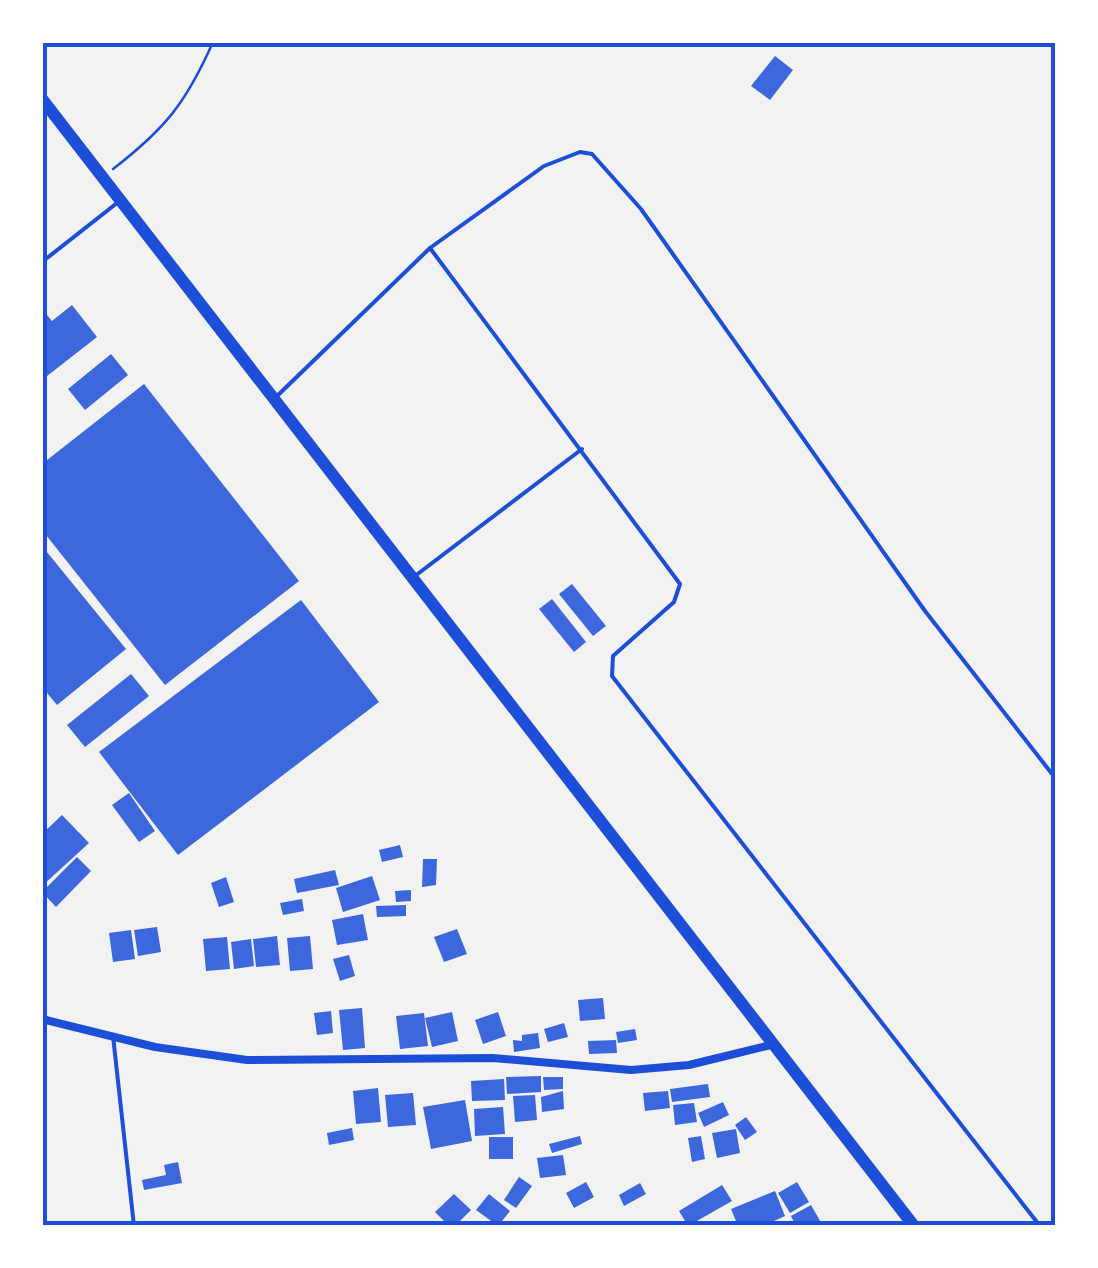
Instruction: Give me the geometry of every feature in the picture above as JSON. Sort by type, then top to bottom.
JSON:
[{"type":"highway","points":[[42,100],[276,396],[914,1226]]},
{"type":"street","points":[[42,1019],[247,1060],[493,1058],[632,1070],[689,1066],[775,1044]]},
{"type":"lane","points":[[276,396],[430,248],[544,166],[580,152],[592,154],[641,209],[925,611],[1056,780]]},
{"type":"lane","points":[[42,262],[120,202]]},
{"type":"lane","points":[[430,248],[680,584],[674,602],[613,656],[612,676],[1040,1226]]},
{"type":"lane","points":[[414,576],[582,449]]},
{"type":"lane","points":[[113,1036],[134,1226]]},
{"type":"path","points":[[104,176],[172,118],[192,91],[213,42]]},
{"type":"building","points":[[775,56],[793,70],[770,100],[751,86]]},
{"type":"building","points":[[72,305],[97,337],[42,380],[42,319],[47,315],[52,321]]},
{"type":"building","points":[[111,354],[128,375],[85,410],[68,389]]},
{"type":"building","points":[[144,384],[299,581],[165,685],[42,530],[42,464]]},
{"type":"building","points":[[42,546],[126,649],[57,705],[47,693],[42,697]]},
{"type":"building","points":[[572,584],[606,626],[593,636],[559,594]]},
{"type":"building","points":[[552,599],[586,642],[574,652],[539,609]]},
{"type":"building","points":[[301,600],[379,702],[178,855],[99,752]]},
{"type":"building","points":[[131,674],[149,696],[85,747],[67,725]]},
{"type":"building","points":[[129,793],[155,831],[139,842],[112,805]]},
{"type":"building","points":[[62,815],[89,843],[42,886],[42,834]]},
{"type":"building","points":[[400,845],[403,857],[382,862],[379,850]]},
{"type":"building","points":[[77,857],[91,871],[56,907],[42,892]]},
{"type":"building","points":[[423,859],[437,859],[436,885],[422,887]]},
{"type":"building","points":[[335,870],[339,885],[297,893],[294,879]]},
{"type":"building","points":[[372,876],[380,900],[343,912],[336,888]]},
{"type":"building","points":[[226,877],[234,902],[219,907],[211,883]]},
{"type":"building","points":[[411,890],[411,901],[396,902],[395,891]]},
{"type":"building","points":[[302,899],[304,911],[283,915],[280,903]]},
{"type":"building","points":[[406,905],[406,916],[377,917],[376,906]]},
{"type":"building","points":[[363,914],[368,940],[337,945],[332,920]]},
{"type":"building","points":[[157,927],[161,952],[138,956],[134,930]]},
{"type":"building","points":[[457,929],[467,954],[444,962],[434,937]]},
{"type":"building","points":[[131,930],[135,959],[113,962],[109,933]]},
{"type":"building","points":[[277,936],[280,965],[256,967],[253,939]]},
{"type":"building","points":[[310,936],[313,969],[290,971],[287,938]]},
{"type":"building","points":[[227,937],[230,969],[206,971],[203,939]]},
{"type":"building","points":[[251,939],[254,966],[234,969],[231,942]]},
{"type":"building","points":[[349,955],[355,976],[340,981],[333,959]]},
{"type":"building","points":[[603,998],[605,1019],[580,1021],[578,1000]]},
{"type":"building","points":[[362,1008],[365,1048],[343,1050],[339,1010]]},
{"type":"building","points":[[331,1011],[333,1033],[317,1035],[314,1013]]},
{"type":"building","points":[[452,1012],[458,1041],[432,1047],[425,1018]]},
{"type":"building","points":[[498,1012],[506,1036],[483,1044],[475,1020]]},
{"type":"building","points":[[424,1013],[428,1046],[400,1049],[396,1016]]},
{"type":"building","points":[[564,1023],[568,1037],[548,1042],[544,1029]]},
{"type":"building","points":[[635,1029],[637,1040],[618,1043],[616,1032]]},
{"type":"building","points":[[538,1033],[540,1048],[514,1052],[513,1040],[530,1042],[522,1041],[522,1035]]},
{"type":"building","points":[[616,1040],[617,1053],[589,1054],[588,1041]]},
{"type":"building","points":[[541,1076],[541,1092],[507,1094],[506,1077]]},
{"type":"building","points":[[543,1077],[563,1077],[563,1089],[544,1090]]},
{"type":"building","points":[[504,1079],[505,1100],[472,1101],[471,1081]]},
{"type":"building","points":[[708,1084],[710,1097],[672,1102],[670,1089]]},
{"type":"building","points":[[378,1088],[381,1122],[356,1124],[353,1091]]},
{"type":"building","points":[[563,1091],[564,1109],[542,1112],[541,1097]]},
{"type":"building","points":[[668,1091],[670,1108],[645,1111],[643,1093]]},
{"type":"building","points":[[413,1093],[416,1125],[388,1127],[385,1095]]},
{"type":"building","points":[[535,1095],[537,1120],[515,1122],[513,1096]]},
{"type":"building","points":[[465,1100],[472,1141],[431,1149],[423,1107]]},
{"type":"building","points":[[723,1102],[729,1115],[704,1127],[698,1113]]},
{"type":"building","points":[[694,1103],[697,1122],[675,1125],[673,1105]]},
{"type":"building","points":[[503,1107],[505,1134],[475,1136],[474,1109]]},
{"type":"building","points":[[746,1117],[757,1132],[745,1140],[735,1125]]},
{"type":"building","points":[[352,1128],[354,1140],[329,1145],[327,1133]]},
{"type":"building","points":[[736,1129],[740,1153],[717,1158],[712,1133]]},
{"type":"building","points":[[580,1136],[582,1144],[552,1153],[549,1144]]},
{"type":"building","points":[[701,1136],[705,1159],[692,1162],[688,1138]]},
{"type":"building","points":[[489,1137],[513,1137],[513,1159],[489,1159]]},
{"type":"building","points":[[563,1155],[566,1175],[540,1178],[537,1158]]},
{"type":"building","points":[[178,1162],[182,1183],[144,1190],[142,1180],[166,1175],[164,1165]]},
{"type":"building","points":[[519,1177],[532,1186],[516,1208],[504,1200]]},
{"type":"building","points":[[586,1182],[594,1197],[574,1208],[566,1193]]},
{"type":"building","points":[[797,1182],[809,1202],[790,1213],[778,1193]]},
{"type":"building","points":[[640,1183],[646,1194],[624,1206],[619,1195]]},
{"type":"building","points":[[722,1185],[732,1201],[688,1226],[679,1211]]},
{"type":"building","points":[[775,1191],[785,1216],[763,1226],[738,1226],[731,1209]]},
{"type":"building","points":[[454,1194],[471,1210],[455,1226],[449,1226],[435,1212]]},
{"type":"building","points":[[489,1194],[510,1211],[498,1226],[476,1210]]},
{"type":"building","points":[[811,1205],[823,1226],[796,1226],[791,1216]]}]
